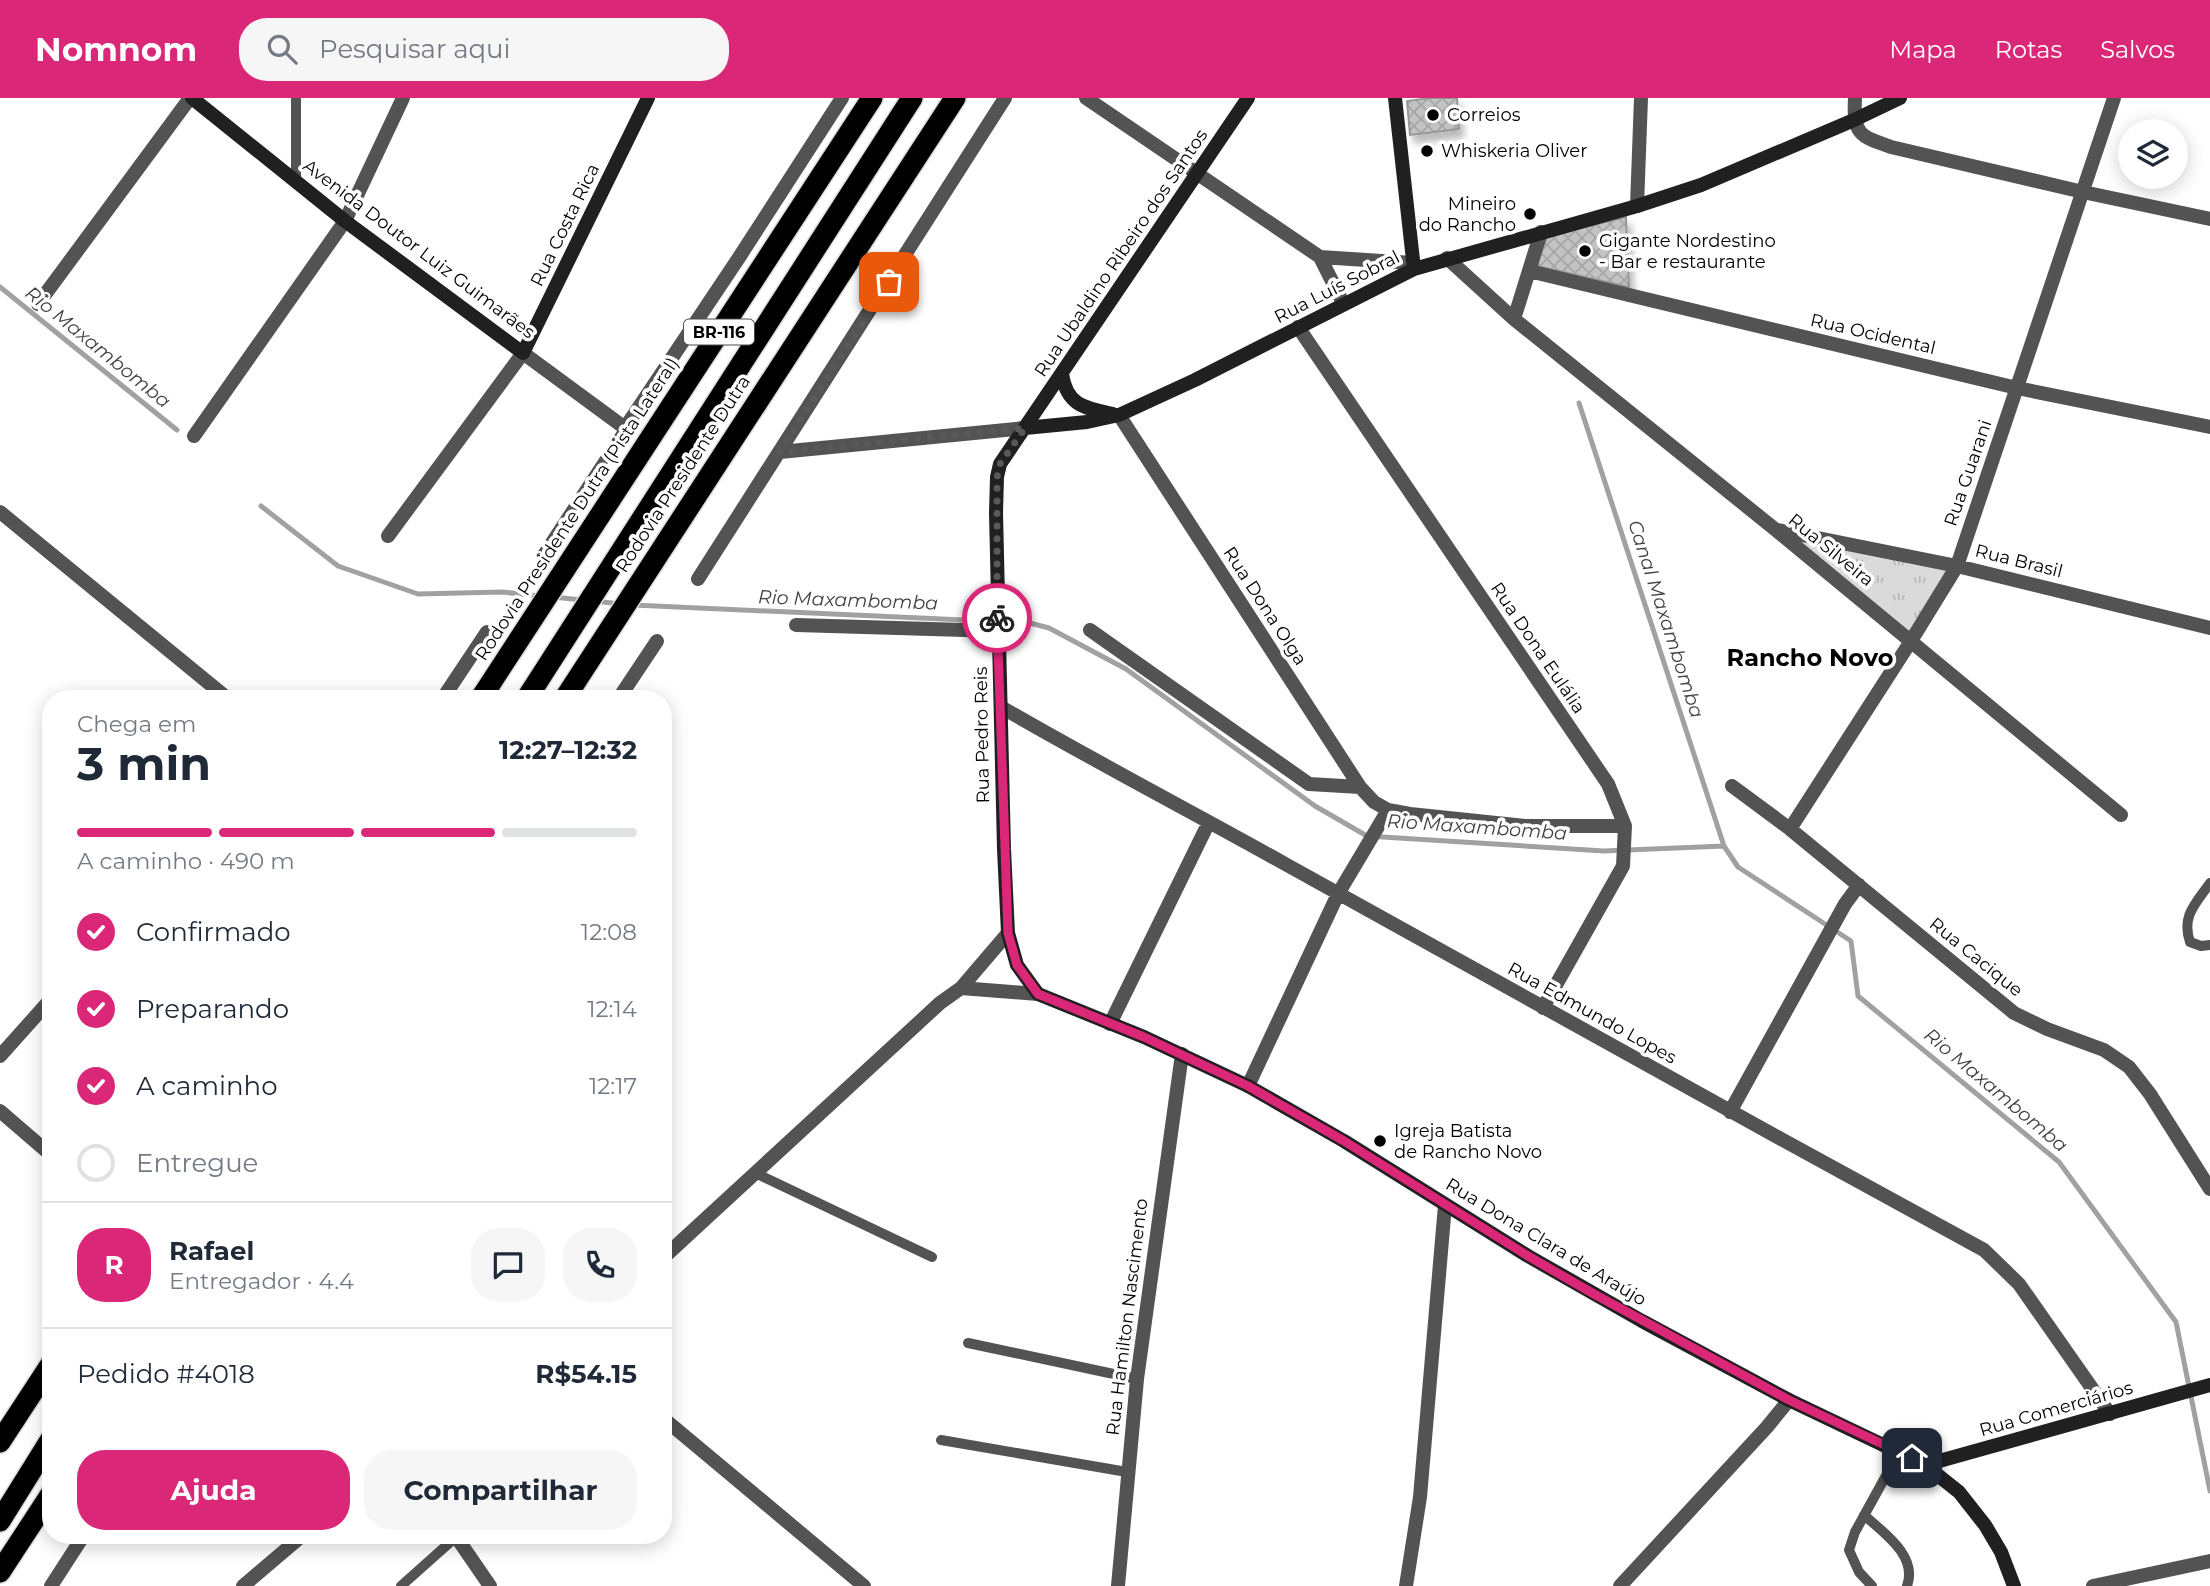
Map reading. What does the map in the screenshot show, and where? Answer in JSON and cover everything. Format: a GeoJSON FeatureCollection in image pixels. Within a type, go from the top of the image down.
{"type":"FeatureCollection","features":[{"type":"Feature","properties":{"kind":"highway","name":"Rodovia Presidente Dutra (Pista Lateral)"},"geometry":{"type":"LineString","coordinates":[[486,690],[872,98]]}},
{"type":"Feature","properties":{"kind":"highway","name":"Rodovia Presidente Dutra"},"geometry":{"type":"LineString","coordinates":[[532,690],[912,98]]}},
{"type":"Feature","properties":{"kind":"highway","name":"Rodovia Presidente Dutra"},"geometry":{"type":"LineString","coordinates":[[570,690],[955,98]]}},
{"type":"Feature","properties":{"kind":"highway"},"geometry":{"type":"LineString","coordinates":[[0,1442],[42,1378]]}},
{"type":"Feature","properties":{"kind":"highway"},"geometry":{"type":"LineString","coordinates":[[0,1521],[42,1453]]}},
{"type":"Feature","properties":{"kind":"highway"},"geometry":{"type":"LineString","coordinates":[[0,1572],[42,1508]]}},
{"type":"Feature","properties":{"kind":"main road","name":"Avenida Doutor Luiz Guimarães"},"geometry":{"type":"LineString","coordinates":[[191,98],[345,221],[523,354]]}},
{"type":"Feature","properties":{"kind":"main road","name":"Rua Costa Rica"},"geometry":{"type":"LineString","coordinates":[[523,354],[648,98]]}},
{"type":"Feature","properties":{"kind":"main road","name":"Rua Ubaldino Ribeiro dos Santos"},"geometry":{"type":"LineString","coordinates":[[1025,428],[1248,98]]}},
{"type":"Feature","properties":{"kind":"main road"},"geometry":{"type":"LineString","coordinates":[[1395,98],[1413,266]]}},
{"type":"Feature","properties":{"kind":"main road","name":"Rua Luís Sobral"},"geometry":{"type":"LineString","coordinates":[[1025,428],[1077,423],[1119,415],[1195,380],[1413,266],[1637,206],[1701,185],[1900,98]]}},
{"type":"Feature","properties":{"kind":"main road"},"geometry":{"type":"LineString","coordinates":[[1062,374],[1068,395],[1075,402],[1119,415]]}},
{"type":"Feature","properties":{"kind":"main road","name":"Rua Pedro Reis"},"geometry":{"type":"LineString","coordinates":[[1008,933],[997,597],[997,477],[1000,464],[1025,428]]}},
{"type":"Feature","properties":{"kind":"main road"},"geometry":{"type":"LineString","coordinates":[[1008,933],[1017,965],[1038,994]]}},
{"type":"Feature","properties":{"kind":"main road","name":"Rua Dona Clara de Araújo"},"geometry":{"type":"LineString","coordinates":[[1038,994],[1182,1054],[1248,1086],[1344,1141],[1444,1205],[1594,1294],[1789,1400],[1925,1465],[1959,1492],[1985,1525],[2001,1552],[2014,1586]]}},
{"type":"Feature","properties":{"kind":"main road","name":"Rua Comerciários"},"geometry":{"type":"LineString","coordinates":[[1925,1465],[2203,1387]]}},
{"type":"Feature","properties":{"kind":"street"},"geometry":{"type":"LineString","coordinates":[[38,304],[191,98]]}},
{"type":"Feature","properties":{"kind":"street"},"geometry":{"type":"LineString","coordinates":[[194,436],[345,221],[403,98]]}},
{"type":"Feature","properties":{"kind":"street"},"geometry":{"type":"LineString","coordinates":[[625,428],[842,98]]}},
{"type":"Feature","properties":{"kind":"street"},"geometry":{"type":"LineString","coordinates":[[698,579],[1006,98]]}},
{"type":"Feature","properties":{"kind":"street"},"geometry":{"type":"LineString","coordinates":[[1086,98],[1320,257],[1413,266]]}},
{"type":"Feature","properties":{"kind":"street"},"geometry":{"type":"LineString","coordinates":[[1637,206],[1641,98]]}},
{"type":"Feature","properties":{"kind":"street"},"geometry":{"type":"LineString","coordinates":[[1855,98],[1854,120],[1862,135],[1891,147],[2210,219]]}},
{"type":"Feature","properties":{"kind":"street","name":"Rua Guarani"},"geometry":{"type":"LineString","coordinates":[[1790,829],[1957,566],[2114,98]]}},
{"type":"Feature","properties":{"kind":"street"},"geometry":{"type":"LineString","coordinates":[[1514,319],[1541,232]]}},
{"type":"Feature","properties":{"kind":"street"},"geometry":{"type":"LineString","coordinates":[[1320,257],[1343,303]]}},
{"type":"Feature","properties":{"kind":"street","name":"Rua Silveira"},"geometry":{"type":"LineString","coordinates":[[1447,258],[1514,319],[1776,530],[2121,815]]}},
{"type":"Feature","properties":{"kind":"street","name":"Rua Ocidental"},"geometry":{"type":"LineString","coordinates":[[1529,271],[2017,388],[2210,426]]}},
{"type":"Feature","properties":{"kind":"street","name":"Rua Dona Eulália"},"geometry":{"type":"LineString","coordinates":[[1298,327],[1608,784],[1625,830],[1623,866],[1543,1008]]}},
{"type":"Feature","properties":{"kind":"street","name":"Avenida Doutor Luiz Guimarães"},"geometry":{"type":"LineString","coordinates":[[523,354],[625,428]]}},
{"type":"Feature","properties":{"kind":"street","name":"Rua Costa Rica"},"geometry":{"type":"LineString","coordinates":[[388,536],[523,354]]}},
{"type":"Feature","properties":{"kind":"street","name":"Rua Dona Olga"},"geometry":{"type":"LineString","coordinates":[[1119,415],[1360,787],[1374,802],[1388,810]]}},
{"type":"Feature","properties":{"kind":"street","name":"Rua Luís Sobral"},"geometry":{"type":"LineString","coordinates":[[780,452],[1025,428]]}},
{"type":"Feature","properties":{"kind":"street"},"geometry":{"type":"LineString","coordinates":[[0,512],[217,690]]}},
{"type":"Feature","properties":{"kind":"street","name":"Rua Brasil"},"geometry":{"type":"LineString","coordinates":[[1776,530],[1957,566],[2210,628]]}},
{"type":"Feature","properties":{"kind":"street"},"geometry":{"type":"LineString","coordinates":[[796,625],[998,629]]}},
{"type":"Feature","properties":{"kind":"street"},"geometry":{"type":"LineString","coordinates":[[1090,629],[1309,784],[1360,787]]}},
{"type":"Feature","properties":{"kind":"street"},"geometry":{"type":"LineString","coordinates":[[448,690],[487,632]]}},
{"type":"Feature","properties":{"kind":"street"},"geometry":{"type":"LineString","coordinates":[[625,690],[657,641]]}},
{"type":"Feature","properties":{"kind":"street","name":"Rua Edmundo Lopes"},"geometry":{"type":"LineString","coordinates":[[1001,707],[1107,768],[1984,1250],[2019,1284],[2110,1414]]}},
{"type":"Feature","properties":{"kind":"street","name":"Rua Cacique"},"geometry":{"type":"LineString","coordinates":[[1732,786],[1790,829],[2014,1013],[2047,1029],[2104,1050],[2129,1067],[2150,1094],[2210,1189]]}},
{"type":"Feature","properties":{"kind":"street"},"geometry":{"type":"LineString","coordinates":[[1248,1086],[1338,894],[1388,810],[1525,826],[1625,830]]}},
{"type":"Feature","properties":{"kind":"street"},"geometry":{"type":"LineString","coordinates":[[1110,1024],[1209,822]]}},
{"type":"Feature","properties":{"kind":"street"},"geometry":{"type":"LineString","coordinates":[[1731,1112],[1845,904],[1859,885]]}},
{"type":"Feature","properties":{"kind":"street"},"geometry":{"type":"LineString","coordinates":[[672,1250],[940,1003],[961,988],[1008,933]]}},
{"type":"Feature","properties":{"kind":"street"},"geometry":{"type":"LineString","coordinates":[[961,988],[1038,994]]}},
{"type":"Feature","properties":{"kind":"street"},"geometry":{"type":"LineString","coordinates":[[0,1056],[42,1009]]}},
{"type":"Feature","properties":{"kind":"street","name":"Rua Hamilton Nascimento"},"geometry":{"type":"LineString","coordinates":[[1118,1586],[1137,1379],[1182,1054]]}},
{"type":"Feature","properties":{"kind":"street"},"geometry":{"type":"LineString","coordinates":[[0,1111],[42,1147]]}},
{"type":"Feature","properties":{"kind":"street"},"geometry":{"type":"LineString","coordinates":[[1406,1586],[1420,1497],[1444,1205]]}},
{"type":"Feature","properties":{"kind":"street"},"geometry":{"type":"LineString","coordinates":[[1620,1586],[1789,1400]]}},
{"type":"Feature","properties":{"kind":"street"},"geometry":{"type":"LineString","coordinates":[[672,1426],[864,1586]]}},
{"type":"Feature","properties":{"kind":"street"},"geometry":{"type":"LineString","coordinates":[[51,1586],[77,1544]]}},
{"type":"Feature","properties":{"kind":"street"},"geometry":{"type":"LineString","coordinates":[[243,1586],[292,1544]]}},
{"type":"Feature","properties":{"kind":"street"},"geometry":{"type":"LineString","coordinates":[[461,1544],[491,1586]]}},
{"type":"Feature","properties":{"kind":"street"},"geometry":{"type":"LineString","coordinates":[[2093,1586],[2210,1561]]}},
{"type":"Feature","properties":{"kind":"street"},"geometry":{"type":"LineString","coordinates":[[60,1571],[69,1586]]}},
{"type":"Feature","properties":{"kind":"lane"},"geometry":{"type":"LineString","coordinates":[[296,98],[296,180]]}},
{"type":"Feature","properties":{"kind":"lane"},"geometry":{"type":"LineString","coordinates":[[541,556],[625,428]]}},
{"type":"Feature","properties":{"kind":"lane"},"geometry":{"type":"LineString","coordinates":[[2210,886],[2188,914],[2186,930],[2190,942],[2201,946],[2210,945]]}},
{"type":"Feature","properties":{"kind":"lane"},"geometry":{"type":"LineString","coordinates":[[755,1174],[932,1257]]}},
{"type":"Feature","properties":{"kind":"lane"},"geometry":{"type":"LineString","coordinates":[[968,1343],[1137,1379]]}},
{"type":"Feature","properties":{"kind":"lane"},"geometry":{"type":"LineString","coordinates":[[942,1440],[1128,1472]]}},
{"type":"Feature","properties":{"kind":"lane"},"geometry":{"type":"LineString","coordinates":[[1872,1586],[1859,1572],[1849,1550],[1864,1515],[1899,1452]]}},
{"type":"Feature","properties":{"kind":"lane"},"geometry":{"type":"LineString","coordinates":[[1864,1515],[1905,1555],[1910,1573],[1907,1586]]}},
{"type":"Feature","properties":{"kind":"lane"},"geometry":{"type":"LineString","coordinates":[[401,1586],[446,1544]]}},
{"type":"Feature","properties":{"kind":"green space"},"geometry":{"type":"Polygon","coordinates":[[[1783,533],[1954,568],[1913,637],[1783,533]]]}},
{"type":"Feature","properties":{"kind":"building","name":"Correios"},"geometry":{"type":"Polygon","coordinates":[[[1457,98],[1459,129],[1410,135],[1407,101],[1457,98]]]}},
{"type":"Feature","properties":{"kind":"building","name":"Gigante Nordestino - Bar e restaurante"},"geometry":{"type":"Polygon","coordinates":[[[1626,217],[1629,287],[1537,266],[1547,236],[1626,217]]]}},
{"type":"Feature","properties":{"kind":"waterway","name":"Rio Maxambomba"},"geometry":{"type":"LineString","coordinates":[[0,287],[177,430]]}},
{"type":"Feature","properties":{"kind":"waterway","name":"Rio Maxambomba"},"geometry":{"type":"LineString","coordinates":[[1579,403],[1724,846],[1738,867],[1851,941],[1858,996],[2059,1162],[2176,1322],[2210,1491]]}},
{"type":"Feature","properties":{"kind":"waterway","name":"Rio Maxambomba"},"geometry":{"type":"LineString","coordinates":[[261,506],[338,566],[418,594],[502,592],[540,596]]}},
{"type":"Feature","properties":{"kind":"waterway","name":"Rio Maxambomba"},"geometry":{"type":"LineString","coordinates":[[553,597],[582,600]]}},
{"type":"Feature","properties":{"kind":"waterway","name":"Rio Maxambomba"},"geometry":{"type":"LineString","coordinates":[[595,601],[620,604]]}},
{"type":"Feature","properties":{"kind":"waterway","name":"Rio Maxambomba"},"geometry":{"type":"LineString","coordinates":[[633,605],[1030,623],[1049,628],[1126,669],[1315,806],[1367,836],[1604,851],[1724,846]]}},
{"type":"Feature","properties":{"kind":"way so far"},"geometry":{"type":"LineString","coordinates":[[889,282],[780,452],[1025,428],[1000,464],[997,477],[997,618]]}},
{"type":"Feature","properties":{"kind":"place","name":"Correios"},"geometry":{"type":"Point","coordinates":[1433,115]}},
{"type":"Feature","properties":{"kind":"place","name":"Whiskeria Oliver"},"geometry":{"type":"Point","coordinates":[1427,151]}},
{"type":"Feature","properties":{"kind":"place","name":"Mineiro do Rancho"},"geometry":{"type":"Point","coordinates":[1530,214]}},
{"type":"Feature","properties":{"kind":"place","name":"Gigante Nordestino - Bar e restaurante"},"geometry":{"type":"Point","coordinates":[1585,251]}},
{"type":"Feature","properties":{"kind":"place","name":"Igreja Batista de Rancho Novo"},"geometry":{"type":"Point","coordinates":[1380,1141]}},
{"type":"Feature","properties":{"kind":"district","name":"Rancho Novo"},"geometry":{"type":"Point","coordinates":[1810,657]}},
{"type":"Feature","properties":{"kind":"route"},"geometry":{"type":"LineString","coordinates":[[997,618],[1008,933],[1017,965],[1038,994],[1059,1005],[1144,1037],[1248,1086],[1344,1141],[1528,1256],[1642,1321],[1789,1400],[1912,1458]]}},
{"type":"Feature","properties":{"kind":"water label","name":"Canal Maxambomba"},"geometry":{"type":"Point","coordinates":[1666,619]}}]}
